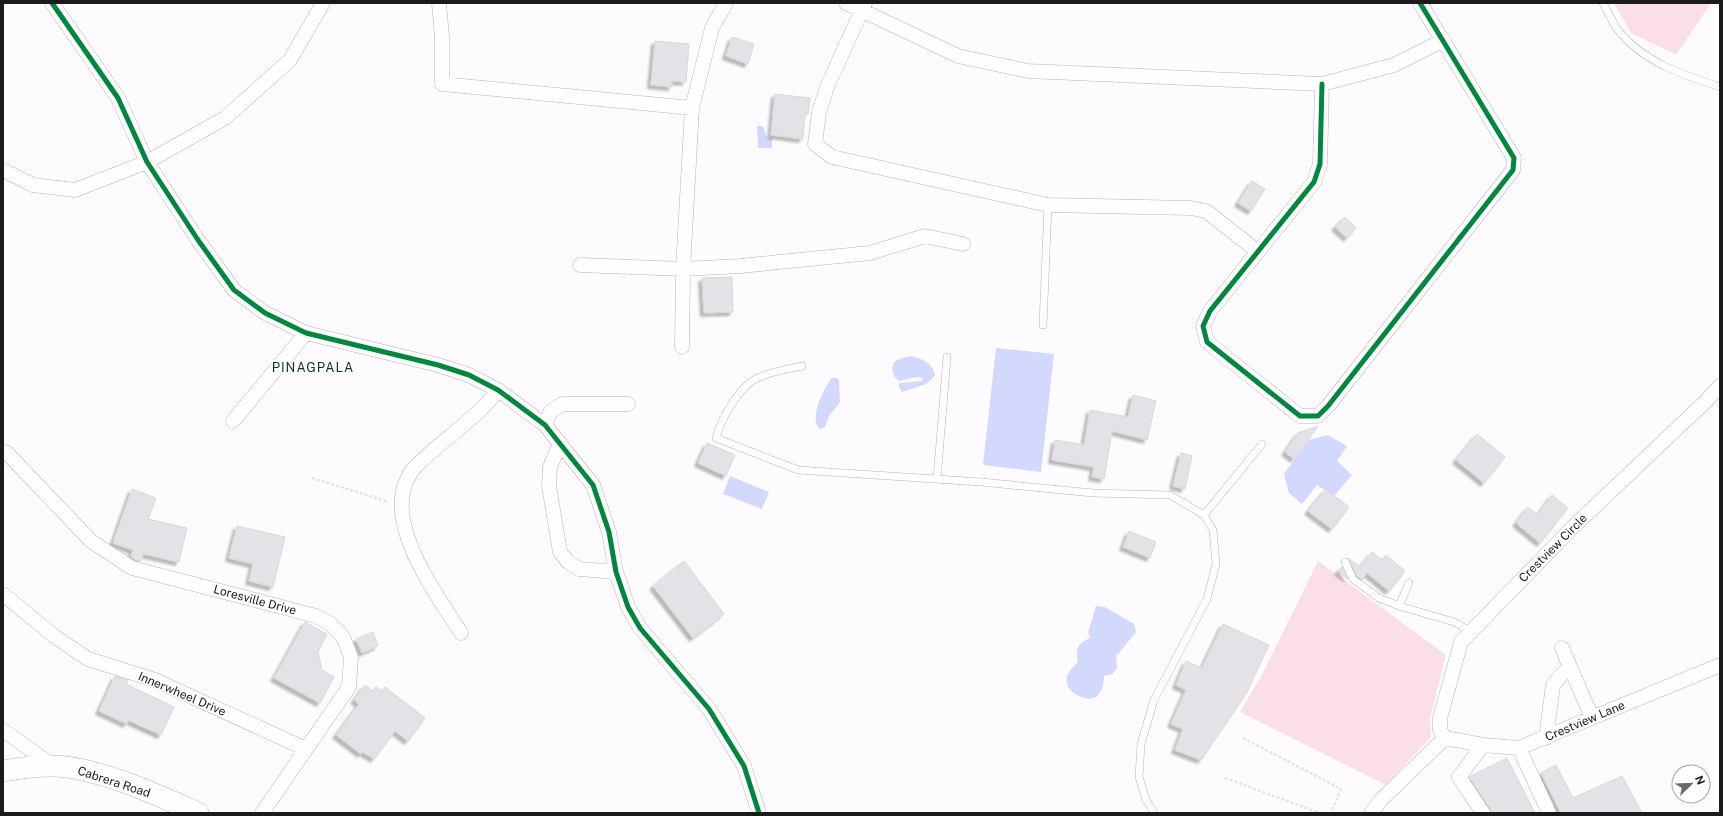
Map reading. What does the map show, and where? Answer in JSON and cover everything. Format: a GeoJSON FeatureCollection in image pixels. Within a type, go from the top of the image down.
{"type":"FeatureCollection","features":[{"type":"Feature","properties":{"kind":"main road","name":"Cabrera Road"},"geometry":{"type":"LineString","coordinates":[[3,771],[53,766],[87,771],[128,784],[198,813]]}},
{"type":"Feature","properties":{"kind":"street"},"geometry":{"type":"LineString","coordinates":[[52,3],[118,98],[147,162],[234,290],[265,313],[306,333],[469,374],[498,390],[545,425],[593,485],[609,532],[616,572],[628,607],[640,628],[709,709],[744,766],[759,813]]}},
{"type":"Feature","properties":{"kind":"street"},"geometry":{"type":"LineString","coordinates":[[3,170],[33,185],[75,190],[147,162],[225,118],[290,60],[323,3]]}},
{"type":"Feature","properties":{"kind":"street"},"geometry":{"type":"LineString","coordinates":[[439,3],[442,37],[442,84],[692,108]]}},
{"type":"Feature","properties":{"kind":"street"},"geometry":{"type":"LineString","coordinates":[[682,347],[683,269],[692,108],[712,28],[726,3]]}},
{"type":"Feature","properties":{"kind":"street"},"geometry":{"type":"LineString","coordinates":[[846,3],[863,7],[958,56],[1028,71],[1322,84],[1394,65],[1444,40]]}},
{"type":"Feature","properties":{"kind":"street"},"geometry":{"type":"LineString","coordinates":[[1322,84],[1320,164],[1314,182],[1210,311],[1203,326],[1206,342],[1300,416],[1318,416],[1328,406],[1513,170],[1514,158],[1444,40],[1420,3]]}},
{"type":"Feature","properties":{"kind":"street"},"geometry":{"type":"LineString","coordinates":[[863,7],[827,87],[820,112],[814,144],[832,157],[1048,205],[1191,208],[1206,212],[1258,251]]}},
{"type":"Feature","properties":{"kind":"street"},"geometry":{"type":"LineString","coordinates":[[580,265],[683,269],[740,266],[870,253],[925,236],[963,244]]}},
{"type":"Feature","properties":{"kind":"street"},"geometry":{"type":"LineString","coordinates":[[233,421],[306,333]]}},
{"type":"Feature","properties":{"kind":"street","name":"Crestview Circle"},"geometry":{"type":"LineString","coordinates":[[1445,738],[1440,730],[1440,718],[1461,642],[1470,630],[1572,528],[1720,386]]}},
{"type":"Feature","properties":{"kind":"street"},"geometry":{"type":"LineString","coordinates":[[461,633],[414,555],[406,531],[401,506],[407,481],[418,464],[477,415],[498,390]]}},
{"type":"Feature","properties":{"kind":"street"},"geometry":{"type":"LineString","coordinates":[[545,425],[551,411],[562,404],[628,404]]}},
{"type":"Feature","properties":{"kind":"street"},"geometry":{"type":"LineString","coordinates":[[560,443],[550,467],[548,486],[560,552],[568,562],[579,569],[616,572]]}},
{"type":"Feature","properties":{"kind":"street","name":"Loresville Drive"},"geometry":{"type":"LineString","coordinates":[[3,451],[32,476],[91,541],[132,568],[316,616],[331,624],[343,637],[351,658],[349,687],[262,813]]}},
{"type":"Feature","properties":{"kind":"street","name":"Innerwheel Drive"},"geometry":{"type":"LineString","coordinates":[[3,594],[54,636],[88,659],[155,680],[306,749]]}},
{"type":"Feature","properties":{"kind":"street"},"geometry":{"type":"LineString","coordinates":[[1562,648],[1592,718]]}},
{"type":"Feature","properties":{"kind":"street","name":"Crestview Lane"},"geometry":{"type":"LineString","coordinates":[[1445,738],[1483,745],[1519,748],[1720,665]]}},
{"type":"Feature","properties":{"kind":"street"},"geometry":{"type":"LineString","coordinates":[[1546,738],[1553,685],[1563,673],[1571,668]]}},
{"type":"Feature","properties":{"kind":"street"},"geometry":{"type":"LineString","coordinates":[[3,730],[53,766]]}},
{"type":"Feature","properties":{"kind":"street"},"geometry":{"type":"LineString","coordinates":[[1371,813],[1381,800],[1445,738]]}},
{"type":"Feature","properties":{"kind":"street"},"geometry":{"type":"LineString","coordinates":[[1483,745],[1459,777],[1483,813]]}},
{"type":"Feature","properties":{"kind":"street"},"geometry":{"type":"LineString","coordinates":[[1519,748],[1549,813]]}},
{"type":"Feature","properties":{"kind":"lane"},"geometry":{"type":"LineString","coordinates":[[1603,3],[1618,30],[1646,56],[1683,75],[1720,87]]}},
{"type":"Feature","properties":{"kind":"lane"},"geometry":{"type":"LineString","coordinates":[[1042,326],[1048,205]]}},
{"type":"Feature","properties":{"kind":"lane"},"geometry":{"type":"LineString","coordinates":[[937,479],[947,357]]}},
{"type":"Feature","properties":{"kind":"lane"},"geometry":{"type":"LineString","coordinates":[[802,366],[758,377],[737,396],[719,426],[716,438],[798,470],[937,479],[1093,493],[1170,495],[1204,515],[1213,530],[1216,564],[1207,599],[1154,700],[1142,744],[1139,777],[1146,800],[1154,813]]}},
{"type":"Feature","properties":{"kind":"lane"},"geometry":{"type":"LineString","coordinates":[[1204,515],[1262,444]]}},
{"type":"Feature","properties":{"kind":"lane"},"geometry":{"type":"LineString","coordinates":[[1345,562],[1353,579],[1379,598],[1399,606],[1454,622],[1470,630]]}},
{"type":"Feature","properties":{"kind":"lane"},"geometry":{"type":"LineString","coordinates":[[1399,606],[1409,583]]}},
{"type":"Feature","properties":{"kind":"path"},"geometry":{"type":"LineString","coordinates":[[312,478],[401,506]]}},
{"type":"Feature","properties":{"kind":"path"},"geometry":{"type":"LineString","coordinates":[[1243,738],[1341,789],[1331,813]]}},
{"type":"Feature","properties":{"kind":"path"},"geometry":{"type":"LineString","coordinates":[[1225,778],[1320,813]]}},
{"type":"Feature","properties":{"kind":"shaded area"},"geometry":{"type":"Polygon","coordinates":[[[1614,3],[1711,3],[1676,55],[1631,33],[1614,3]]]}},
{"type":"Feature","properties":{"kind":"shaded area"},"geometry":{"type":"Polygon","coordinates":[[[1318,561],[1446,655],[1430,718],[1431,737],[1386,785],[1240,712],[1263,673],[1318,561]]]}},
{"type":"Feature","properties":{"kind":"water"},"geometry":{"type":"Polygon","coordinates":[[[757,126],[763,126],[767,138],[772,138],[772,148],[758,148],[757,126]]]}},
{"type":"Feature","properties":{"kind":"water"},"geometry":{"type":"Polygon","coordinates":[[[996,348],[1054,354],[1041,472],[983,465],[996,348]]]}},
{"type":"Feature","properties":{"kind":"water"},"geometry":{"type":"Polygon","coordinates":[[[911,356],[930,365],[933,368],[935,376],[926,384],[902,392],[899,387],[899,383],[922,381],[923,378],[917,377],[899,381],[894,376],[892,369],[894,362],[911,356]]]}},
{"type":"Feature","properties":{"kind":"water"},"geometry":{"type":"Polygon","coordinates":[[[832,378],[837,378],[839,380],[840,402],[829,416],[825,427],[820,429],[817,425],[816,411],[825,388],[832,378]]]}},
{"type":"Feature","properties":{"kind":"water"},"geometry":{"type":"Polygon","coordinates":[[[1328,435],[1347,446],[1337,461],[1352,475],[1334,496],[1317,485],[1302,504],[1289,493],[1284,474],[1309,440],[1328,435]]]}},
{"type":"Feature","properties":{"kind":"water"},"geometry":{"type":"Polygon","coordinates":[[[730,476],[769,492],[762,509],[723,494],[730,476]]]}},
{"type":"Feature","properties":{"kind":"water"},"geometry":{"type":"Polygon","coordinates":[[[1096,606],[1105,607],[1134,624],[1136,632],[1119,653],[1116,654],[1117,668],[1112,674],[1104,676],[1100,692],[1095,698],[1090,699],[1079,696],[1069,689],[1066,680],[1070,671],[1078,662],[1078,647],[1090,638],[1088,633],[1096,606]]]}},
{"type":"Feature","properties":{"kind":"building"},"geometry":{"type":"Polygon","coordinates":[[[732,37],[754,44],[748,64],[726,56],[732,37]]]}},
{"type":"Feature","properties":{"kind":"building"},"geometry":{"type":"Polygon","coordinates":[[[655,41],[689,44],[686,82],[672,81],[672,87],[651,85],[655,41]]]}},
{"type":"Feature","properties":{"kind":"building"},"geometry":{"type":"Polygon","coordinates":[[[775,94],[810,98],[808,114],[805,114],[803,139],[771,135],[775,94]]]}},
{"type":"Feature","properties":{"kind":"building"},"geometry":{"type":"Polygon","coordinates":[[[1252,181],[1265,189],[1251,211],[1238,203],[1252,181]]]}},
{"type":"Feature","properties":{"kind":"building"},"geometry":{"type":"Polygon","coordinates":[[[1345,217],[1356,228],[1347,238],[1335,227],[1345,217]]]}},
{"type":"Feature","properties":{"kind":"building"},"geometry":{"type":"Polygon","coordinates":[[[732,277],[733,312],[704,313],[702,278],[732,277]]]}},
{"type":"Feature","properties":{"kind":"building"},"geometry":{"type":"Polygon","coordinates":[[[1133,395],[1156,401],[1147,440],[1112,431],[1104,479],[1092,477],[1094,467],[1052,460],[1055,440],[1084,445],[1090,410],[1128,417],[1133,395]]]}},
{"type":"Feature","properties":{"kind":"building"},"geometry":{"type":"Polygon","coordinates":[[[1318,426],[1294,459],[1285,452],[1298,433],[1318,426]]]}},
{"type":"Feature","properties":{"kind":"building"},"geometry":{"type":"Polygon","coordinates":[[[1477,434],[1505,457],[1484,483],[1456,460],[1477,434]]]}},
{"type":"Feature","properties":{"kind":"building"},"geometry":{"type":"Polygon","coordinates":[[[707,443],[735,455],[726,476],[698,463],[707,443]]]}},
{"type":"Feature","properties":{"kind":"building"},"geometry":{"type":"Polygon","coordinates":[[[1181,453],[1192,456],[1185,489],[1173,486],[1181,453]]]}},
{"type":"Feature","properties":{"kind":"building"},"geometry":{"type":"Polygon","coordinates":[[[132,489],[156,498],[148,519],[187,528],[179,562],[143,554],[141,561],[136,560],[131,557],[133,550],[113,543],[132,489]]]}},
{"type":"Feature","properties":{"kind":"building"},"geometry":{"type":"Polygon","coordinates":[[[1326,489],[1349,507],[1332,529],[1308,511],[1326,489]]]}},
{"type":"Feature","properties":{"kind":"building"},"geometry":{"type":"Polygon","coordinates":[[[1552,495],[1568,508],[1540,543],[1516,523],[1528,507],[1537,515],[1552,495]]]}},
{"type":"Feature","properties":{"kind":"building"},"geometry":{"type":"Polygon","coordinates":[[[237,526],[285,537],[273,587],[249,581],[253,564],[229,558],[237,526]]]}},
{"type":"Feature","properties":{"kind":"building"},"geometry":{"type":"Polygon","coordinates":[[[1129,531],[1156,542],[1150,558],[1123,547],[1129,531]]]}},
{"type":"Feature","properties":{"kind":"building"},"geometry":{"type":"Polygon","coordinates":[[[1372,552],[1382,560],[1386,555],[1405,571],[1389,591],[1367,573],[1362,579],[1357,576],[1348,558],[1360,567],[1372,552]]]}},
{"type":"Feature","properties":{"kind":"building"},"geometry":{"type":"Polygon","coordinates":[[[684,561],[724,614],[693,638],[653,586],[684,561]]]}},
{"type":"Feature","properties":{"kind":"building"},"geometry":{"type":"Polygon","coordinates":[[[1342,567],[1348,579],[1338,571],[1342,567]]]}},
{"type":"Feature","properties":{"kind":"building"},"geometry":{"type":"Polygon","coordinates":[[[305,622],[327,634],[318,652],[322,670],[334,677],[320,703],[274,678],[305,622]]]}},
{"type":"Feature","properties":{"kind":"building"},"geometry":{"type":"Polygon","coordinates":[[[1223,624],[1269,645],[1247,692],[1201,760],[1175,750],[1183,729],[1171,724],[1186,690],[1176,685],[1186,661],[1202,668],[1223,624]]]}},
{"type":"Feature","properties":{"kind":"building"},"geometry":{"type":"Polygon","coordinates":[[[373,632],[378,646],[362,653],[356,639],[373,632]]]}},
{"type":"Feature","properties":{"kind":"building"},"geometry":{"type":"Polygon","coordinates":[[[115,676],[128,680],[126,684],[174,707],[161,735],[128,720],[127,724],[99,711],[115,676]]]}},
{"type":"Feature","properties":{"kind":"building"},"geometry":{"type":"Polygon","coordinates":[[[365,685],[373,691],[376,687],[382,691],[385,687],[425,718],[408,741],[395,731],[374,759],[363,752],[361,754],[336,735],[359,704],[354,700],[365,685]]]}},
{"type":"Feature","properties":{"kind":"building"},"geometry":{"type":"Polygon","coordinates":[[[1507,758],[1535,813],[1491,813],[1490,808],[1469,777],[1507,758]]]}},
{"type":"Feature","properties":{"kind":"building"},"geometry":{"type":"Polygon","coordinates":[[[1556,765],[1573,798],[1622,776],[1642,813],[1561,813],[1541,773],[1556,765]]]}},
{"type":"Feature","properties":{"kind":"cycle path"},"geometry":{"type":"LineString","coordinates":[[52,3],[118,98],[147,162],[198,240],[234,290],[265,313],[306,333],[438,365],[469,375],[498,390],[545,425],[593,485],[609,532],[616,572],[628,607],[640,628],[709,709],[744,766],[759,813]]}},
{"type":"Feature","properties":{"kind":"cycle path"},"geometry":{"type":"LineString","coordinates":[[1322,84],[1320,164],[1314,182],[1210,311],[1203,326],[1207,342],[1300,416],[1318,416],[1328,406],[1513,170],[1514,158],[1420,3]]}},
{"type":"Feature","properties":{"kind":"district","name":"PINAGPALA"},"geometry":{"type":"Point","coordinates":[313,367]}}]}
